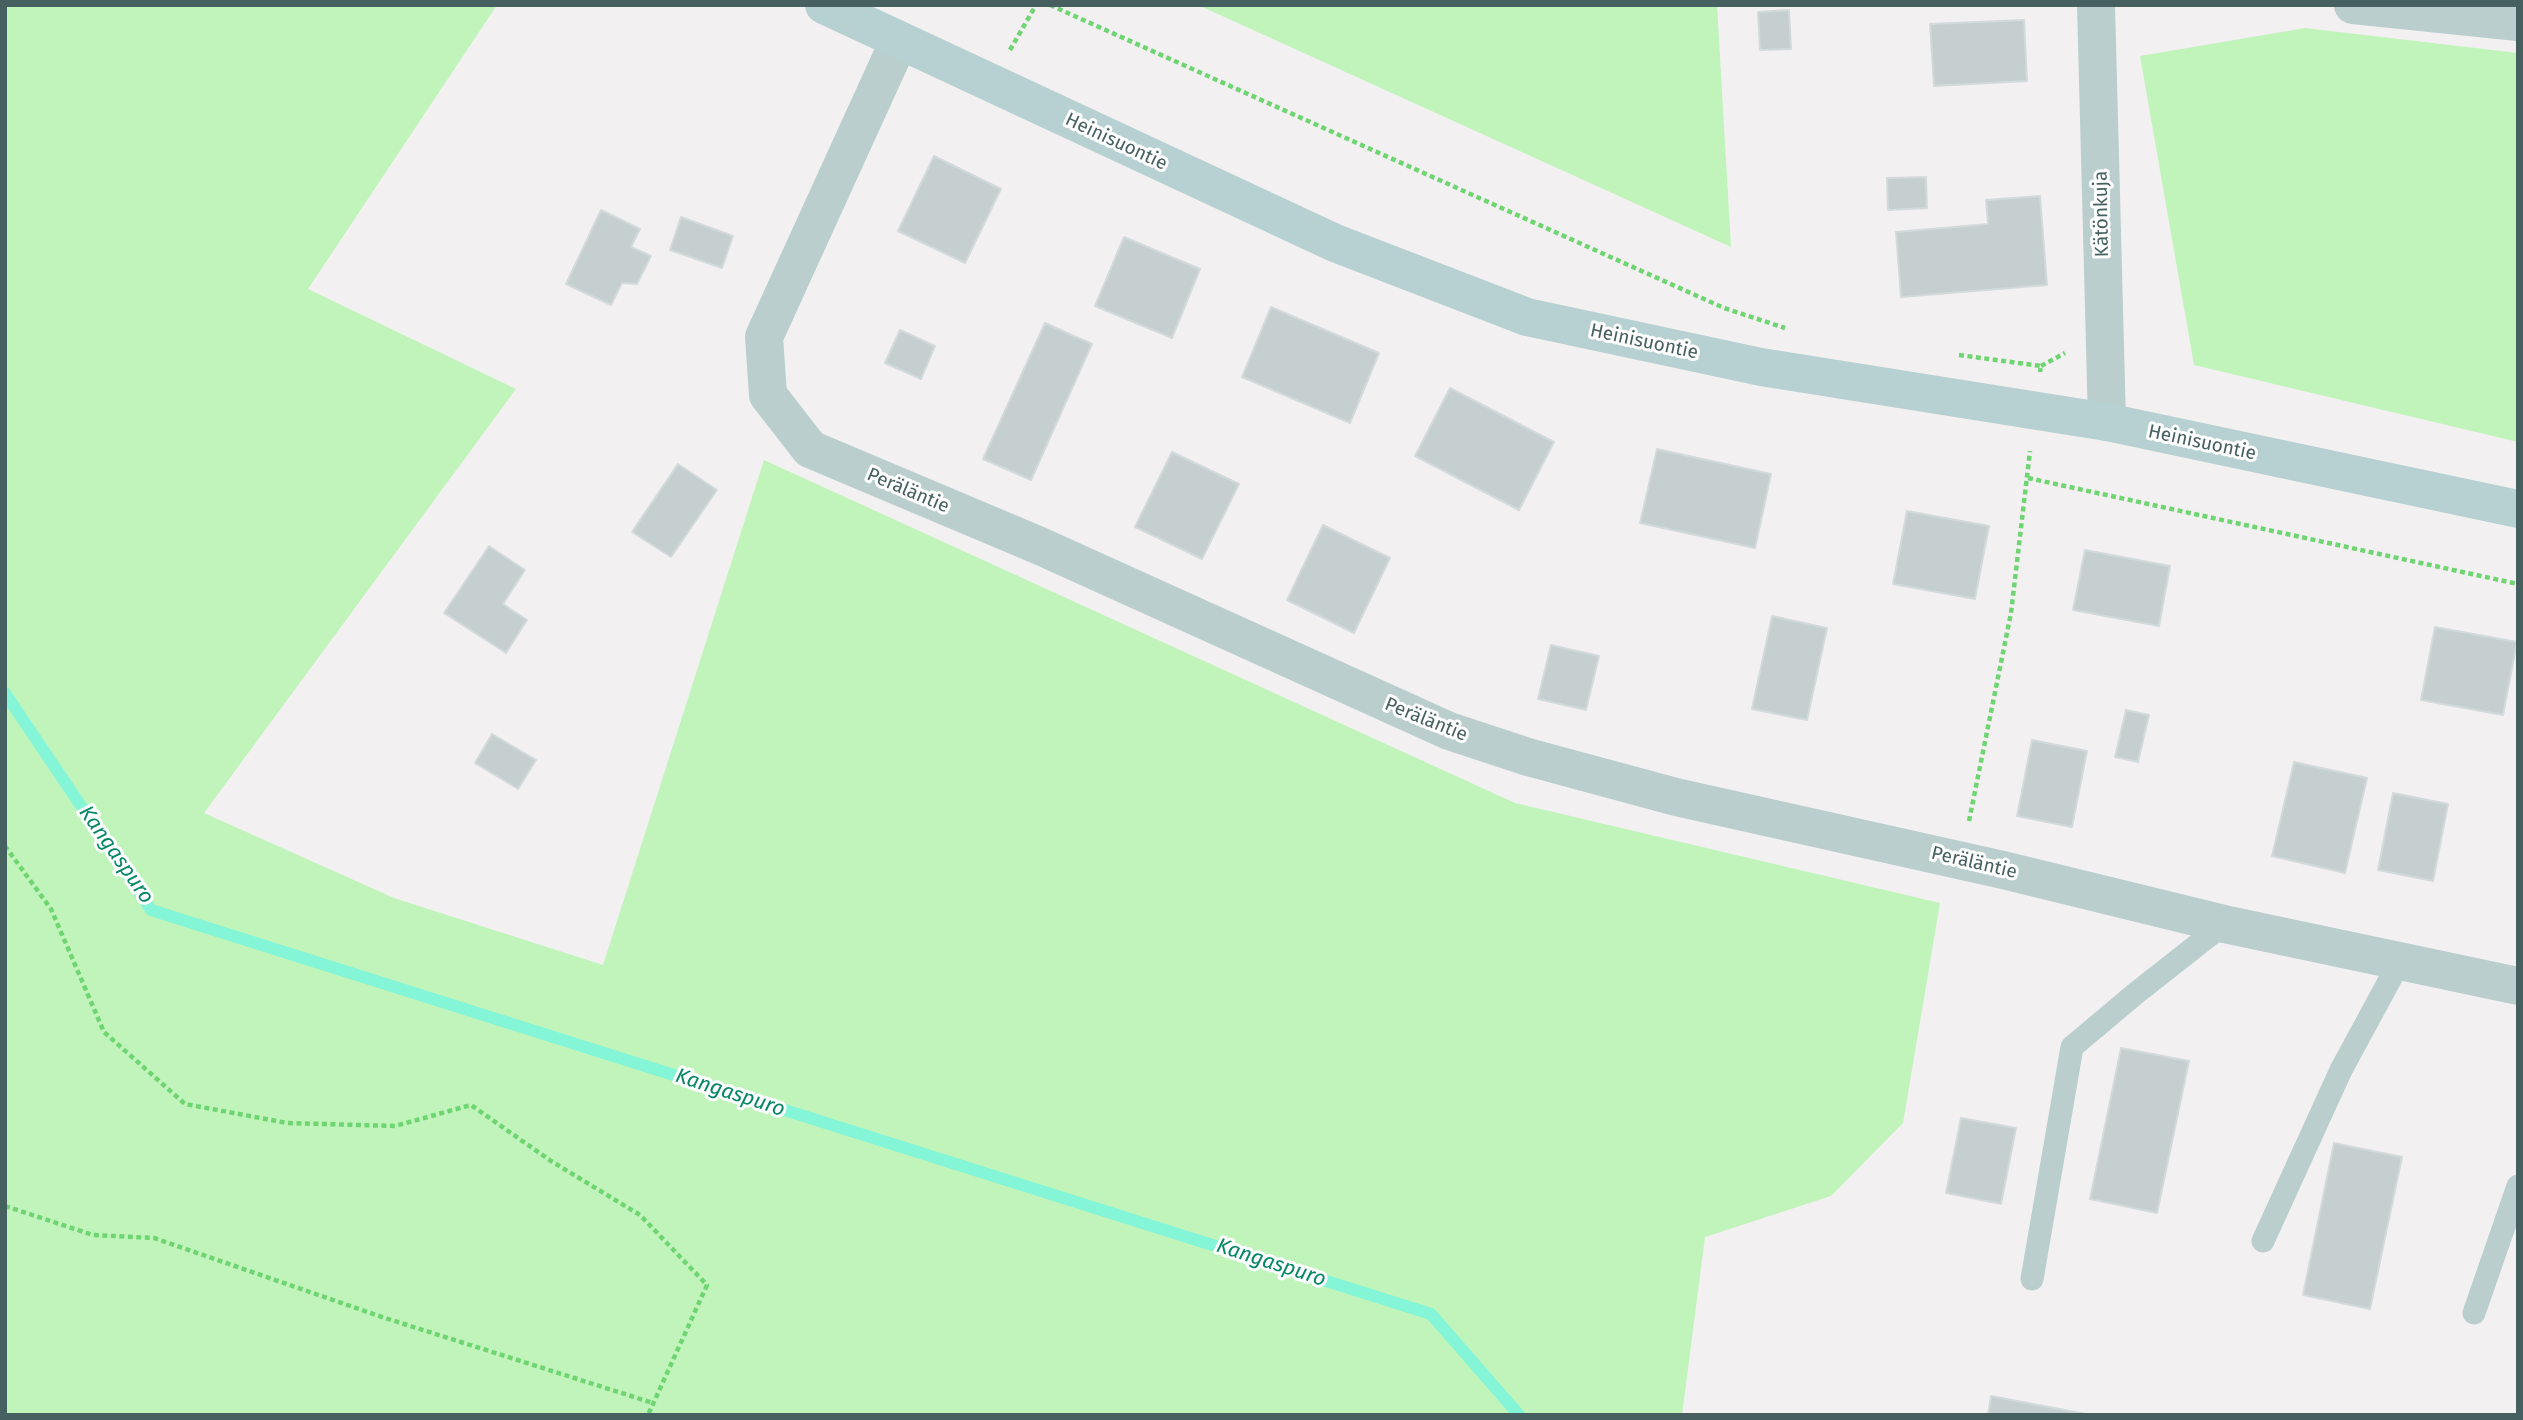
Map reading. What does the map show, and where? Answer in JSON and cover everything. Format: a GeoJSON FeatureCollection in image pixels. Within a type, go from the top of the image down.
{"type":"FeatureCollection","features":[{"type":"Feature","properties":{"kind":"street","name":"Heinisuontie"},"geometry":{"type":"LineString","coordinates":[[824,5],[1335,243],[1527,317],[1761,367],[2107,422],[2518,509]]}},
{"type":"Feature","properties":{"kind":"street","name":"Kätönkuja"},"geometry":{"type":"LineString","coordinates":[[2096,5],[2107,422]]}},
{"type":"Feature","properties":{"kind":"street"},"geometry":{"type":"LineString","coordinates":[[2353,5],[2518,22]]}},
{"type":"Feature","properties":{"kind":"street","name":"Peräläntie"},"geometry":{"type":"LineString","coordinates":[[899,41],[764,337],[768,395],[810,449],[1040,546],[1448,731],[1528,757],[1676,797],[1961,860],[2224,924],[2518,986]]}},
{"type":"Feature","properties":{"kind":"lane"},"geometry":{"type":"LineString","coordinates":[[2032,1279],[2072,1047],[2224,924]]}},
{"type":"Feature","properties":{"kind":"lane"},"geometry":{"type":"LineString","coordinates":[[2263,1241],[2341,1070],[2400,961]]}},
{"type":"Feature","properties":{"kind":"lane"},"geometry":{"type":"LineString","coordinates":[[2474,1313],[2518,1186]]}},
{"type":"Feature","properties":{"kind":"path"},"geometry":{"type":"LineString","coordinates":[[990,83],[1036,5]]}},
{"type":"Feature","properties":{"kind":"path"},"geometry":{"type":"LineString","coordinates":[[1050,5],[1724,308],[1793,331]]}},
{"type":"Feature","properties":{"kind":"path"},"geometry":{"type":"LineString","coordinates":[[1949,354],[2041,366],[2011,613],[1961,860]]}},
{"type":"Feature","properties":{"kind":"path"},"geometry":{"type":"LineString","coordinates":[[2028,478],[2518,584]]}},
{"type":"Feature","properties":{"kind":"path"},"geometry":{"type":"LineString","coordinates":[[5,846],[51,909],[104,1032],[185,1104],[287,1123],[394,1126],[471,1105],[551,1161],[640,1215],[707,1285],[648,1415]]}},
{"type":"Feature","properties":{"kind":"path"},"geometry":{"type":"LineString","coordinates":[[5,1206],[93,1235],[154,1238],[382,1317],[653,1403]]}},
{"type":"Feature","properties":{"kind":"green space"},"geometry":{"type":"Polygon","coordinates":[[[5,5],[497,5],[308,289],[516,389],[204,813],[394,898],[603,965],[764,460],[1515,803],[1940,903],[1903,1123],[1831,1196],[1705,1237],[1682,1415],[5,1415],[5,5]]]}},
{"type":"Feature","properties":{"kind":"green space"},"geometry":{"type":"Polygon","coordinates":[[[1198,5],[1717,5],[1731,247],[1198,5]]]}},
{"type":"Feature","properties":{"kind":"green space"},"geometry":{"type":"Polygon","coordinates":[[[2305,28],[2518,53],[2518,442],[2194,365],[2140,56],[2305,28]]]}},
{"type":"Feature","properties":{"kind":"building"},"geometry":{"type":"Polygon","coordinates":[[[1789,10],[1791,49],[1760,50],[1758,12],[1789,10]]]}},
{"type":"Feature","properties":{"kind":"building"},"geometry":{"type":"Polygon","coordinates":[[[2024,20],[2027,81],[1934,86],[1930,24],[2024,20]]]}},
{"type":"Feature","properties":{"kind":"building"},"geometry":{"type":"Polygon","coordinates":[[[934,156],[1001,189],[965,263],[898,231],[934,156]]]}},
{"type":"Feature","properties":{"kind":"building"},"geometry":{"type":"Polygon","coordinates":[[[1926,177],[1927,208],[1888,210],[1887,178],[1926,177]]]}},
{"type":"Feature","properties":{"kind":"building"},"geometry":{"type":"Polygon","coordinates":[[[2040,196],[2047,285],[1901,297],[1896,232],[1988,224],[1986,200],[2040,196]]]}},
{"type":"Feature","properties":{"kind":"building"},"geometry":{"type":"Polygon","coordinates":[[[601,210],[640,229],[631,247],[651,256],[637,284],[622,283],[611,305],[566,284],[601,210]]]}},
{"type":"Feature","properties":{"kind":"building"},"geometry":{"type":"Polygon","coordinates":[[[681,217],[733,236],[722,268],[670,250],[681,217]]]}},
{"type":"Feature","properties":{"kind":"building"},"geometry":{"type":"Polygon","coordinates":[[[1124,237],[1200,269],[1172,338],[1095,306],[1124,237]]]}},
{"type":"Feature","properties":{"kind":"building"},"geometry":{"type":"Polygon","coordinates":[[[1271,307],[1379,353],[1350,423],[1242,377],[1271,307]]]}},
{"type":"Feature","properties":{"kind":"building"},"geometry":{"type":"Polygon","coordinates":[[[1045,323],[1092,344],[1031,480],[983,459],[1045,323]]]}},
{"type":"Feature","properties":{"kind":"building"},"geometry":{"type":"Polygon","coordinates":[[[900,330],[935,346],[921,379],[885,363],[900,330]]]}},
{"type":"Feature","properties":{"kind":"building"},"geometry":{"type":"Polygon","coordinates":[[[1450,388],[1554,442],[1519,510],[1415,456],[1450,388]]]}},
{"type":"Feature","properties":{"kind":"building"},"geometry":{"type":"Polygon","coordinates":[[[1657,449],[1771,474],[1755,548],[1640,523],[1657,449]]]}},
{"type":"Feature","properties":{"kind":"building"},"geometry":{"type":"Polygon","coordinates":[[[1172,452],[1239,484],[1202,559],[1135,527],[1172,452]]]}},
{"type":"Feature","properties":{"kind":"building"},"geometry":{"type":"Polygon","coordinates":[[[678,464],[717,490],[671,557],[632,532],[678,464]]]}},
{"type":"Feature","properties":{"kind":"building"},"geometry":{"type":"Polygon","coordinates":[[[1907,511],[1989,526],[1975,599],[1893,584],[1907,511]]]}},
{"type":"Feature","properties":{"kind":"building"},"geometry":{"type":"Polygon","coordinates":[[[1323,525],[1390,558],[1354,633],[1287,600],[1323,525]]]}},
{"type":"Feature","properties":{"kind":"building"},"geometry":{"type":"Polygon","coordinates":[[[489,546],[525,570],[503,604],[527,620],[506,653],[444,613],[489,546]]]}},
{"type":"Feature","properties":{"kind":"building"},"geometry":{"type":"Polygon","coordinates":[[[2085,550],[2170,566],[2159,626],[2073,610],[2085,550]]]}},
{"type":"Feature","properties":{"kind":"building"},"geometry":{"type":"Polygon","coordinates":[[[1772,616],[1827,628],[1807,720],[1752,709],[1772,616]]]}},
{"type":"Feature","properties":{"kind":"building"},"geometry":{"type":"Polygon","coordinates":[[[2435,627],[2517,642],[2503,715],[2421,700],[2435,627]]]}},
{"type":"Feature","properties":{"kind":"building"},"geometry":{"type":"Polygon","coordinates":[[[1551,645],[1599,656],[1586,710],[1538,699],[1551,645]]]}},
{"type":"Feature","properties":{"kind":"building"},"geometry":{"type":"Polygon","coordinates":[[[2126,710],[2149,715],[2138,762],[2115,757],[2126,710]]]}},
{"type":"Feature","properties":{"kind":"building"},"geometry":{"type":"Polygon","coordinates":[[[492,734],[536,760],[518,789],[475,763],[492,734]]]}},
{"type":"Feature","properties":{"kind":"building"},"geometry":{"type":"Polygon","coordinates":[[[2032,740],[2087,751],[2072,827],[2017,816],[2032,740]]]}},
{"type":"Feature","properties":{"kind":"building"},"geometry":{"type":"Polygon","coordinates":[[[2294,762],[2367,778],[2345,873],[2272,856],[2294,762]]]}},
{"type":"Feature","properties":{"kind":"building"},"geometry":{"type":"Polygon","coordinates":[[[2393,793],[2448,804],[2433,881],[2378,870],[2393,793]]]}},
{"type":"Feature","properties":{"kind":"building"},"geometry":{"type":"Polygon","coordinates":[[[2121,1048],[2189,1061],[2157,1213],[2090,1199],[2121,1048]]]}},
{"type":"Feature","properties":{"kind":"building"},"geometry":{"type":"Polygon","coordinates":[[[1961,1118],[2016,1128],[2001,1204],[1946,1193],[1961,1118]]]}},
{"type":"Feature","properties":{"kind":"building"},"geometry":{"type":"Polygon","coordinates":[[[2334,1143],[2402,1157],[2370,1309],[2303,1295],[2334,1143]]]}},
{"type":"Feature","properties":{"kind":"building"},"geometry":{"type":"Polygon","coordinates":[[[1991,1396],[2091,1415],[1988,1415],[1991,1396]]]}},
{"type":"Feature","properties":{"kind":"waterway","name":"Kangaspuro"},"geometry":{"type":"LineString","coordinates":[[5,693],[151,910],[1431,1314],[1519,1415]]}}]}
